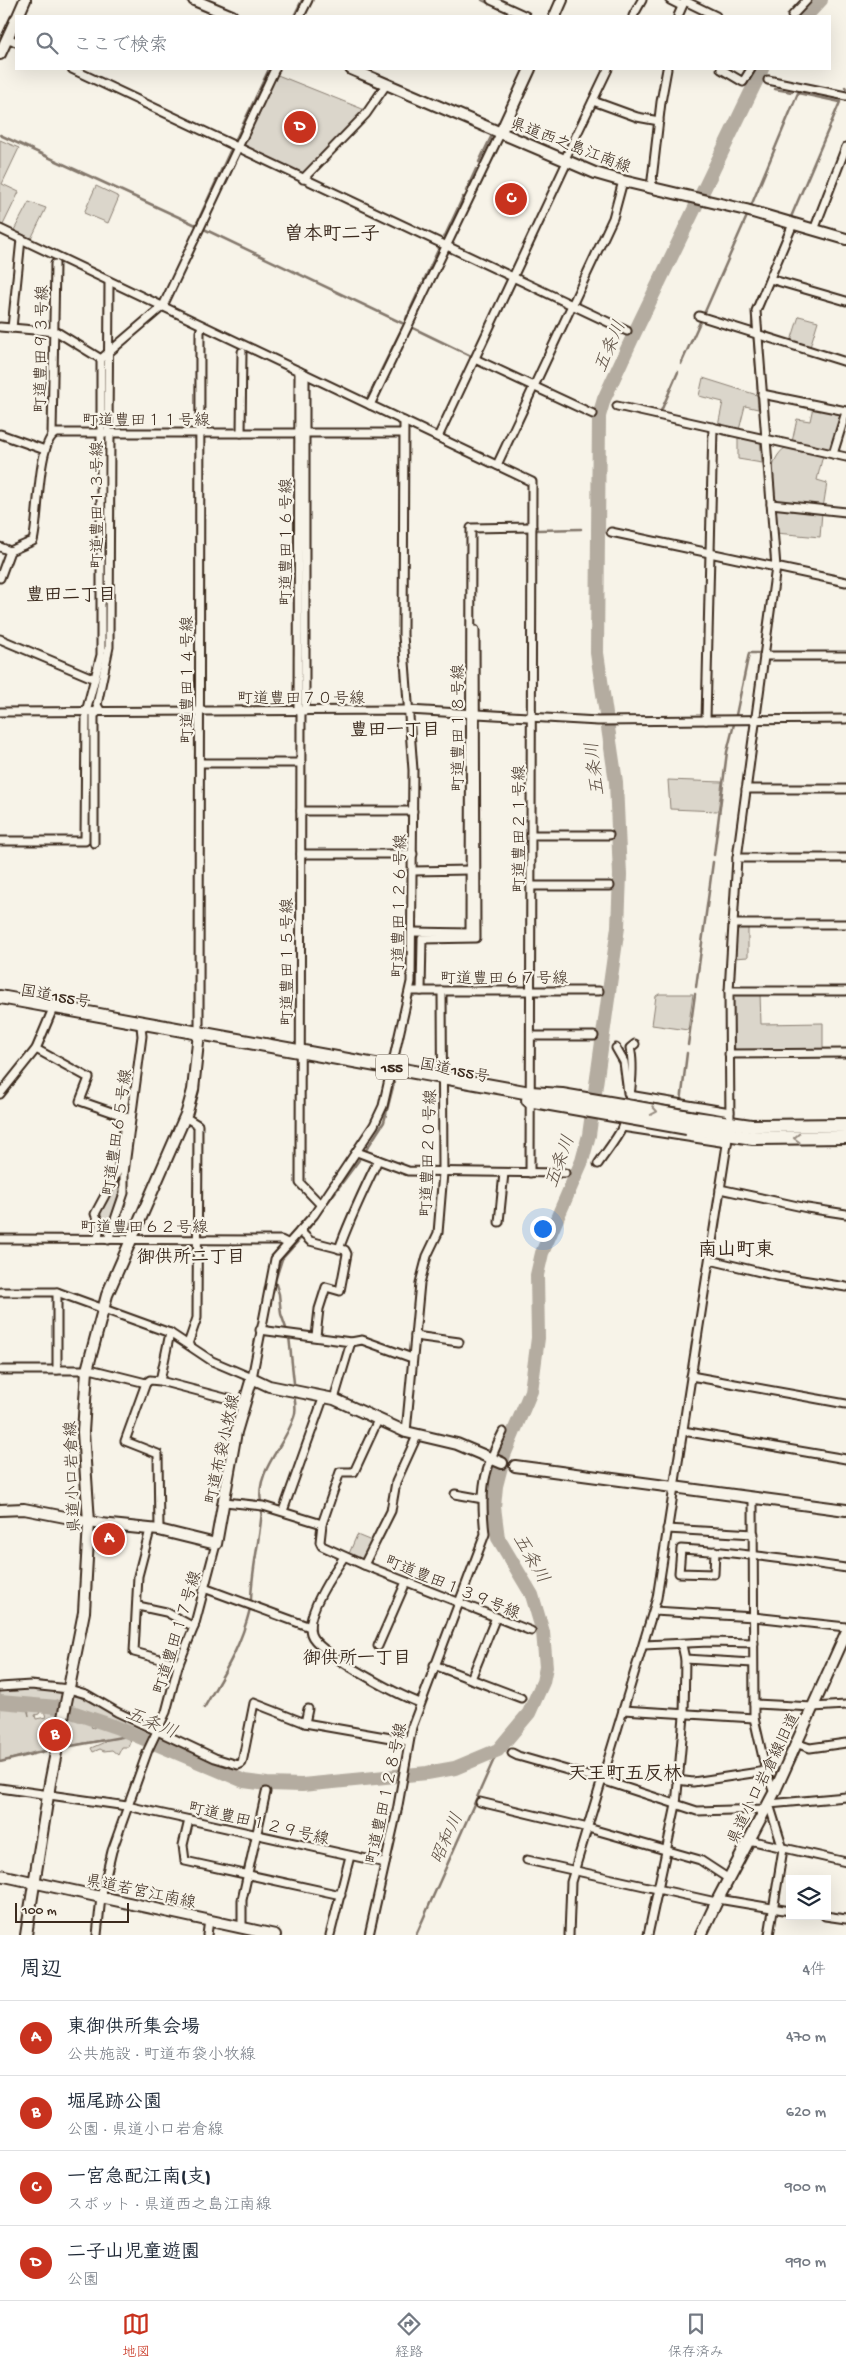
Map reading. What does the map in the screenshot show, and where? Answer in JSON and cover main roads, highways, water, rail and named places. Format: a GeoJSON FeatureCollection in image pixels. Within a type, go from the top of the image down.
{"type":"FeatureCollection","features":[{"type":"Feature","properties":{"kind":"highway","name":"国道155号"},"geometry":{"type":"LineString","coordinates":[[0,997],[531,1097],[585,1104],[778,1139],[846,1137]]}},
{"type":"Feature","properties":{"kind":"highway","name":"国道155号"},"geometry":{"type":"LineString","coordinates":[[0,1002],[198,1035]]}},
{"type":"Feature","properties":{"kind":"highway","name":"国道155号"},"geometry":{"type":"LineString","coordinates":[[729,1129],[846,1125]]}},
{"type":"Feature","properties":{"kind":"main road"},"geometry":{"type":"LineString","coordinates":[[18,15],[26,0]]}},
{"type":"Feature","properties":{"kind":"main road"},"geometry":{"type":"LineString","coordinates":[[196,0],[230,15]]}},
{"type":"Feature","properties":{"kind":"main road"},"geometry":{"type":"LineString","coordinates":[[555,15],[562,0]]}},
{"type":"Feature","properties":{"kind":"main road"},"geometry":{"type":"LineString","coordinates":[[0,54],[12,40],[15,27]]}},
{"type":"Feature","properties":{"kind":"main road","name":"県道西之島江南線"},"geometry":{"type":"LineString","coordinates":[[353,70],[566,162],[623,181],[693,197],[846,239]]}},
{"type":"Feature","properties":{"kind":"main road"},"geometry":{"type":"LineString","coordinates":[[500,134],[530,70]]}},
{"type":"Feature","properties":{"kind":"main road","name":"県道小口岩倉線"},"geometry":{"type":"LineString","coordinates":[[26,1935],[48,1795],[84,1612],[89,1522],[83,1432],[87,1370],[102,1307],[184,1117],[193,1090],[198,1035]]}},
{"type":"Feature","properties":{"kind":"main road","name":"町道布袋小牧線"},"geometry":{"type":"LineString","coordinates":[[89,1522],[154,1530],[216,1544],[236,1432],[252,1378],[270,1386],[329,1398],[406,1432],[457,1444],[490,1460],[502,1463]]}},
{"type":"Feature","properties":{"kind":"main road"},"geometry":{"type":"LineString","coordinates":[[515,1466],[846,1510]]}},
{"type":"Feature","properties":{"kind":"main road"},"geometry":{"type":"LineString","coordinates":[[0,1510],[24,1509],[89,1522]]}},
{"type":"Feature","properties":{"kind":"main road","name":"県道小口岩倉線旧道"},"geometry":{"type":"LineString","coordinates":[[701,1935],[717,1901],[768,1807],[798,1744],[846,1633]]}},
{"type":"Feature","properties":{"kind":"main road","name":"県道若宮江南線"},"geometry":{"type":"LineString","coordinates":[[0,1875],[275,1935]]}},
{"type":"Feature","properties":{"kind":"waterway"},"geometry":{"type":"LineString","coordinates":[[294,15],[302,0]]}},
{"type":"Feature","properties":{"kind":"waterway"},"geometry":{"type":"LineString","coordinates":[[482,0],[488,3]]}},
{"type":"Feature","properties":{"kind":"waterway","name":"五条川"},"geometry":{"type":"LineString","coordinates":[[807,15],[821,0]]}},
{"type":"Feature","properties":{"kind":"waterway"},"geometry":{"type":"LineString","coordinates":[[493,5],[514,15]]}},
{"type":"Feature","properties":{"kind":"waterway"},"geometry":{"type":"LineString","coordinates":[[235,141],[269,70]]}},
{"type":"Feature","properties":{"kind":"waterway","name":"五条川"},"geometry":{"type":"LineString","coordinates":[[0,1702],[57,1707],[116,1727],[244,1781],[302,1785],[427,1773],[455,1768],[498,1750],[529,1713],[543,1682],[546,1667],[543,1632],[532,1595],[498,1538],[494,1507],[496,1486],[504,1455],[531,1391],[538,1338],[537,1275],[542,1253],[582,1161],[589,1135],[618,927],[620,875],[616,782],[597,653],[599,416],[604,399],[635,332],[762,70]]}},
{"type":"Feature","properties":{"kind":"waterway"},"geometry":{"type":"LineString","coordinates":[[775,89],[792,92]]}},
{"type":"Feature","properties":{"kind":"waterway"},"geometry":{"type":"LineString","coordinates":[[751,206],[798,93],[840,102],[791,217]]}},
{"type":"Feature","properties":{"kind":"waterway"},"geometry":{"type":"LineString","coordinates":[[0,135],[196,225],[230,151]]}},
{"type":"Feature","properties":{"kind":"waterway"},"geometry":{"type":"LineString","coordinates":[[479,162],[491,137]]}},
{"type":"Feature","properties":{"kind":"waterway"},"geometry":{"type":"LineString","coordinates":[[466,191],[476,169]]}},
{"type":"Feature","properties":{"kind":"waterway"},"geometry":{"type":"LineString","coordinates":[[443,240],[463,197]]}},
{"type":"Feature","properties":{"kind":"waterway"},"geometry":{"type":"LineString","coordinates":[[706,315],[704,314],[747,216]]}},
{"type":"Feature","properties":{"kind":"waterway"},"geometry":{"type":"LineString","coordinates":[[204,229],[402,323]]}},
{"type":"Feature","properties":{"kind":"waterway"},"geometry":{"type":"LineString","coordinates":[[783,237],[787,229]]}},
{"type":"Feature","properties":{"kind":"waterway"},"geometry":{"type":"LineString","coordinates":[[767,276],[782,240]]}},
{"type":"Feature","properties":{"kind":"waterway"},"geometry":{"type":"LineString","coordinates":[[424,280],[440,246]]}},
{"type":"Feature","properties":{"kind":"waterway"},"geometry":{"type":"LineString","coordinates":[[755,304],[766,278]]}},
{"type":"Feature","properties":{"kind":"waterway"},"geometry":{"type":"LineString","coordinates":[[409,312],[422,284]]}},
{"type":"Feature","properties":{"kind":"waterway"},"geometry":{"type":"LineString","coordinates":[[752,327],[753,308]]}},
{"type":"Feature","properties":{"kind":"waterway"},"geometry":{"type":"LineString","coordinates":[[406,320],[407,316]]}},
{"type":"Feature","properties":{"kind":"waterway"},"geometry":{"type":"LineString","coordinates":[[716,318],[750,328]]}},
{"type":"Feature","properties":{"kind":"waterway"},"geometry":{"type":"LineString","coordinates":[[681,364],[700,322]]}},
{"type":"Feature","properties":{"kind":"waterway"},"geometry":{"type":"LineString","coordinates":[[413,328],[473,357]]}},
{"type":"Feature","properties":{"kind":"waterway"},"geometry":{"type":"LineString","coordinates":[[367,399],[401,330]]}},
{"type":"Feature","properties":{"kind":"waterway"},"geometry":{"type":"LineString","coordinates":[[754,339],[758,390]]}},
{"type":"Feature","properties":{"kind":"waterway"},"geometry":{"type":"LineString","coordinates":[[661,411],[678,372]]}},
{"type":"Feature","properties":{"kind":"waterway"},"geometry":{"type":"LineString","coordinates":[[759,397],[762,432]]}},
{"type":"Feature","properties":{"kind":"waterway"},"geometry":{"type":"LineString","coordinates":[[659,419],[709,430]]}},
{"type":"Feature","properties":{"kind":"waterway"},"geometry":{"type":"LineString","coordinates":[[769,525],[772,561]]}},
{"type":"Feature","properties":{"kind":"waterway"},"geometry":{"type":"LineString","coordinates":[[537,530],[581,529]]}},
{"type":"Feature","properties":{"kind":"waterway","name":"五条川"},"geometry":{"type":"LineString","coordinates":[[593,529],[597,530]]}},
{"type":"Feature","properties":{"kind":"waterway"},"geometry":{"type":"LineString","coordinates":[[736,715],[749,653],[761,653],[762,650]]}},
{"type":"Feature","properties":{"kind":"waterway"},"geometry":{"type":"LineString","coordinates":[[714,855],[727,752],[734,724]]}},
{"type":"Feature","properties":{"kind":"waterway"},"geometry":{"type":"LineString","coordinates":[[696,987],[713,862]]}},
{"type":"Feature","properties":{"kind":"waterway"},"geometry":{"type":"LineString","coordinates":[[688,1045],[695,994]]}},
{"type":"Feature","properties":{"kind":"waterway"},"geometry":{"type":"LineString","coordinates":[[681,1102],[687,1053]]}},
{"type":"Feature","properties":{"kind":"waterway"},"geometry":{"type":"LineString","coordinates":[[366,1150],[384,1122],[394,1083]]}},
{"type":"Feature","properties":{"kind":"waterway"},"geometry":{"type":"LineString","coordinates":[[305,1233],[359,1160]]}},
{"type":"Feature","properties":{"kind":"waterway"},"geometry":{"type":"LineString","coordinates":[[287,1331],[281,1314],[279,1294],[275,1281],[282,1259],[302,1237]]}},
{"type":"Feature","properties":{"kind":"waterway"},"geometry":{"type":"LineString","coordinates":[[289,1336],[294,1383]]}},
{"type":"Feature","properties":{"kind":"waterway"},"geometry":{"type":"LineString","coordinates":[[261,1503],[260,1491],[266,1469],[290,1428],[295,1414],[294,1394]]}},
{"type":"Feature","properties":{"kind":"waterway"},"geometry":{"type":"LineString","coordinates":[[251,1602],[252,1579],[262,1509]]}},
{"type":"Feature","properties":{"kind":"waterway"},"geometry":{"type":"LineString","coordinates":[[204,1708],[236,1649],[250,1609]]}},
{"type":"Feature","properties":{"kind":"waterway"},"geometry":{"type":"LineString","coordinates":[[60,1748],[133,1735]]}},
{"type":"Feature","properties":{"kind":"waterway"},"geometry":{"type":"LineString","coordinates":[[0,1762],[54,1749]]}},
{"type":"Feature","properties":{"kind":"waterway","name":"昭和川"},"geometry":{"type":"LineString","coordinates":[[416,1935],[498,1750]]}},
{"type":"Feature","properties":{"kind":"place","name":"二子山児童遊園"},"geometry":{"type":"Point","coordinates":[300,127]}},
{"type":"Feature","properties":{"kind":"place","name":"一宮急配江南(支)"},"geometry":{"type":"Point","coordinates":[511,199]}},
{"type":"Feature","properties":{"kind":"place","name":"東御供所集会場"},"geometry":{"type":"Point","coordinates":[109,1539]}},
{"type":"Feature","properties":{"kind":"place","name":"堀尾跡公園"},"geometry":{"type":"Point","coordinates":[55,1735]}},
{"type":"Feature","properties":{"kind":"district","name":"曽本町二子"},"geometry":{"type":"Point","coordinates":[332,232]}},
{"type":"Feature","properties":{"kind":"district","name":"豊田二丁目"},"geometry":{"type":"Point","coordinates":[71,594]}},
{"type":"Feature","properties":{"kind":"district","name":"豊田一丁目"},"geometry":{"type":"Point","coordinates":[395,729]}},
{"type":"Feature","properties":{"kind":"district","name":"南山町東"},"geometry":{"type":"Point","coordinates":[736,1248]}},
{"type":"Feature","properties":{"kind":"district","name":"御供所二丁目"},"geometry":{"type":"Point","coordinates":[191,1256]}},
{"type":"Feature","properties":{"kind":"district","name":"御供所一丁目"},"geometry":{"type":"Point","coordinates":[357,1657]}},
{"type":"Feature","properties":{"kind":"district","name":"天王町五反林"},"geometry":{"type":"Point","coordinates":[625,1772]}}]}
